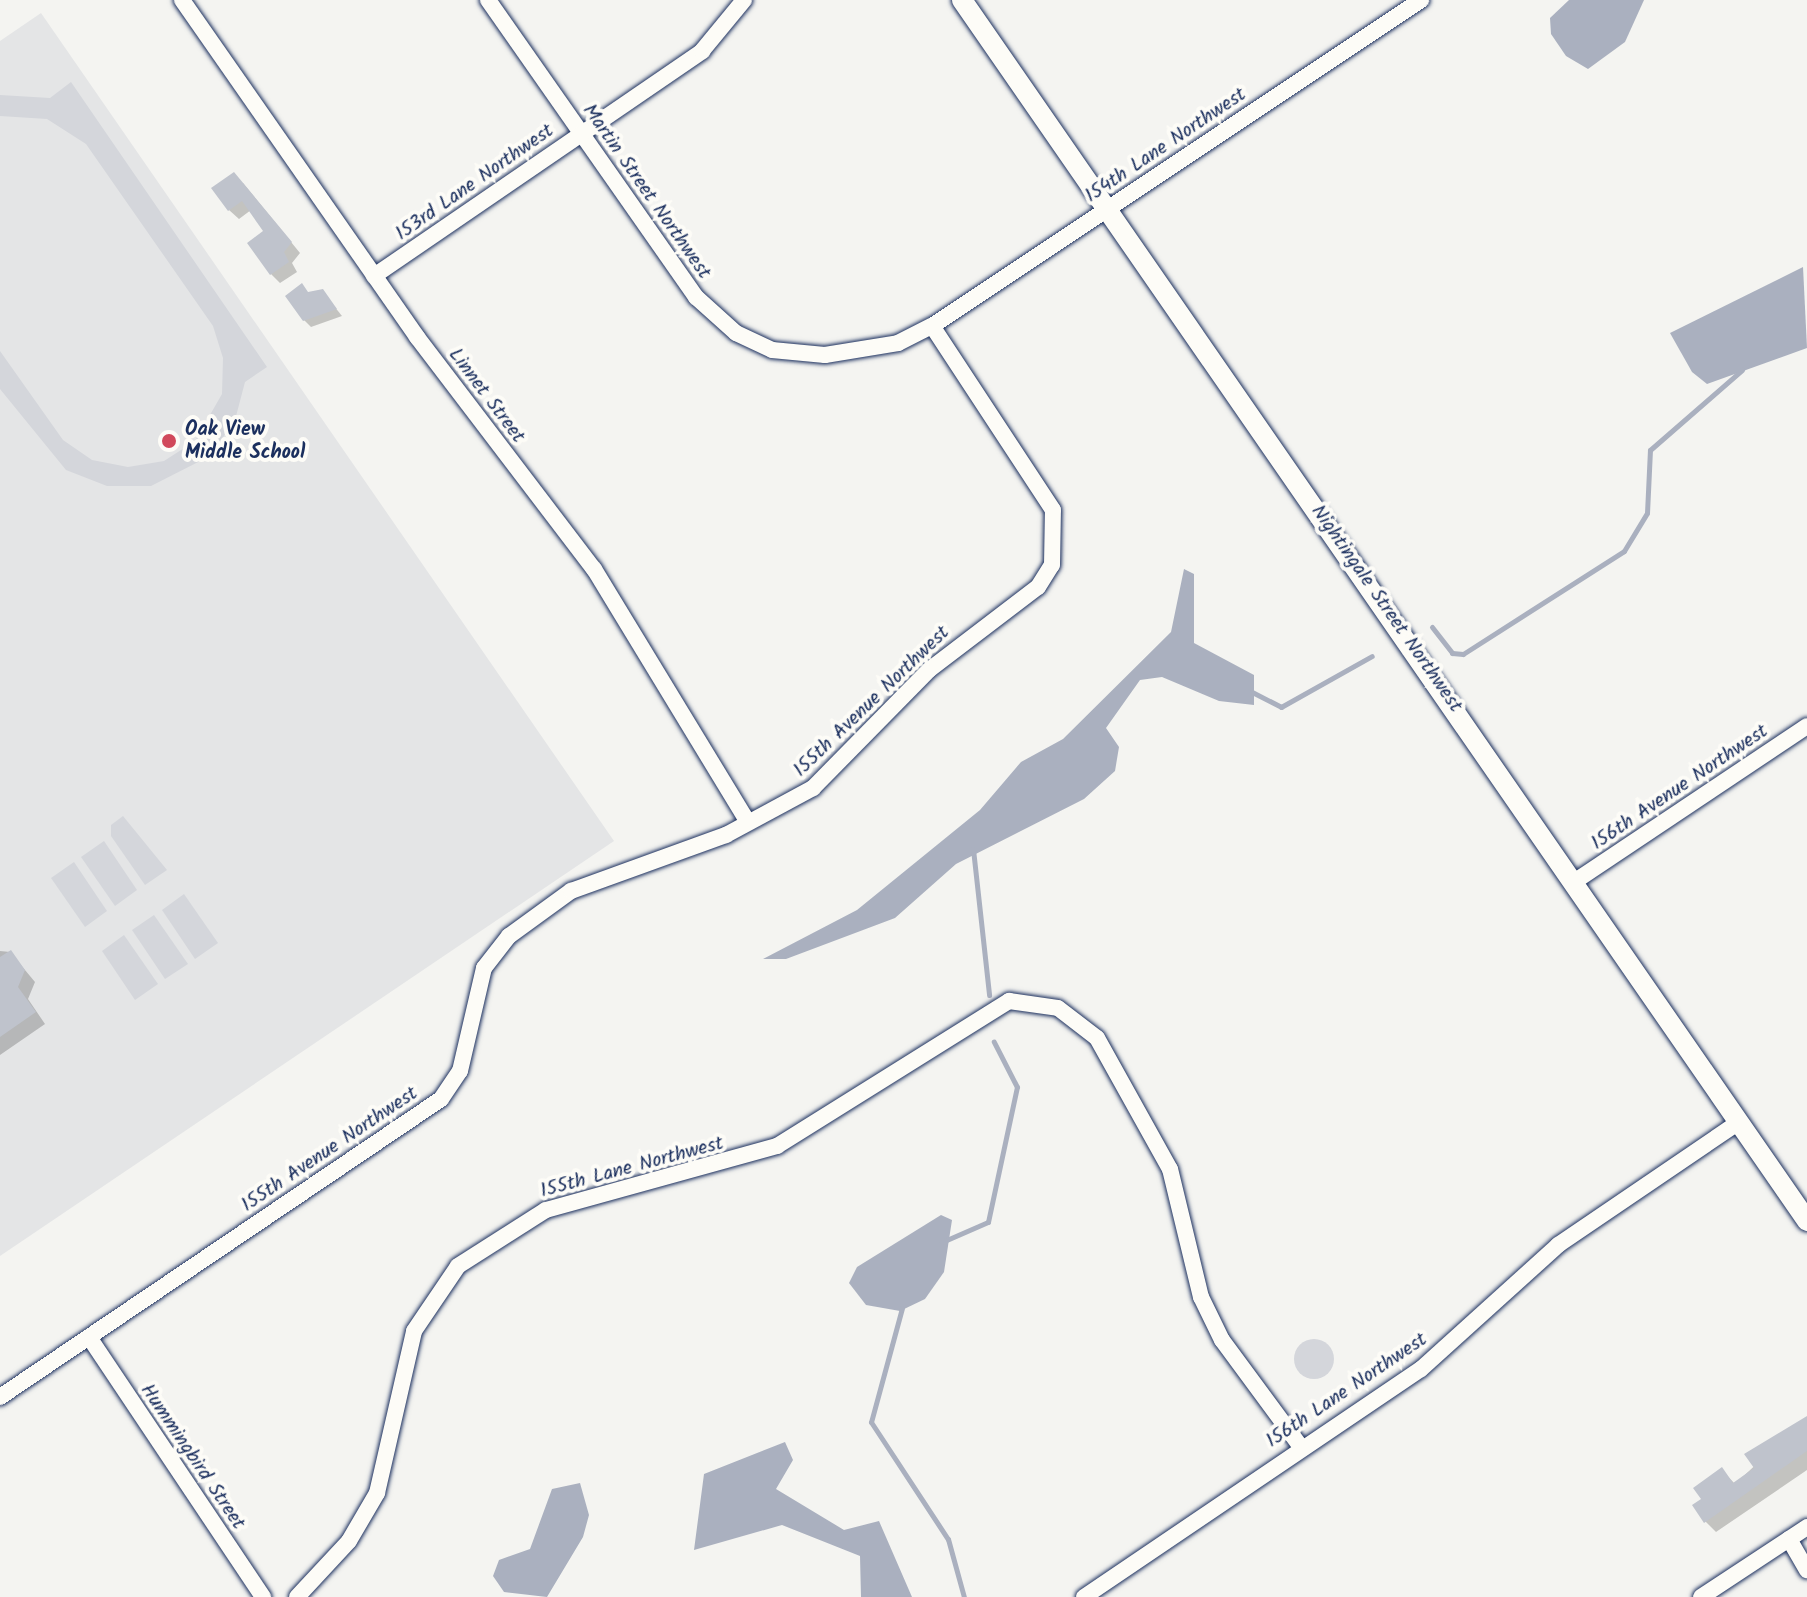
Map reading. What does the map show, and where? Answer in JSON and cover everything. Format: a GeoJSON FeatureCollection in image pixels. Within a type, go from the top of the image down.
{"type":"FeatureCollection","features":[{"type":"Feature","properties":{"kind":"street","name":"Linnet Street"},"geometry":{"type":"LineString","coordinates":[[182,0],[374,276],[594,569],[665,696],[748,822]]}},
{"type":"Feature","properties":{"kind":"street","name":"Martin Street Northwest"},"geometry":{"type":"LineString","coordinates":[[488,0],[696,297],[736,333],[772,350],[825,355],[898,343],[932,326]]}},
{"type":"Feature","properties":{"kind":"street","name":"153rd Lane Northwest"},"geometry":{"type":"LineString","coordinates":[[374,276],[707,47],[744,0]]}},
{"type":"Feature","properties":{"kind":"street","name":"Nightingale Street Northwest"},"geometry":{"type":"LineString","coordinates":[[962,0],[1807,1221]]}},
{"type":"Feature","properties":{"kind":"street","name":"154th Lane Northwest"},"geometry":{"type":"LineString","coordinates":[[932,326],[1421,0]]}},
{"type":"Feature","properties":{"kind":"street","name":"155th Avenue Northwest"},"geometry":{"type":"LineString","coordinates":[[0,1397],[441,1099],[460,1071],[484,968],[509,936],[571,891],[778,811],[851,756],[929,670],[1038,587],[1054,547],[1053,510],[932,326]]}},
{"type":"Feature","properties":{"kind":"street","name":"156th Avenue Northwest"},"geometry":{"type":"LineString","coordinates":[[1574,882],[1807,726]]}},
{"type":"Feature","properties":{"kind":"street","name":"155th Lane Northwest"},"geometry":{"type":"LineString","coordinates":[[297,1597],[349,1541],[377,1493],[414,1331],[458,1266],[546,1210],[777,1146],[977,1016],[1022,1001],[1058,1008],[1097,1038],[1170,1169],[1201,1297],[1215,1326],[1301,1447]]}},
{"type":"Feature","properties":{"kind":"street","name":"156th Lane Northwest"},"geometry":{"type":"LineString","coordinates":[[1084,1597],[1301,1447],[1421,1369],[1558,1245],[1739,1122]]}},
{"type":"Feature","properties":{"kind":"street","name":"Hummingbird Street"},"geometry":{"type":"LineString","coordinates":[[89,1337],[263,1597]]}},
{"type":"Feature","properties":{"kind":"street"},"geometry":{"type":"LineString","coordinates":[[1701,1597],[1807,1527]]}},
{"type":"Feature","properties":{"kind":"street"},"geometry":{"type":"LineString","coordinates":[[1789,1539],[1807,1570]]}},
{"type":"Feature","properties":{"kind":"shaded area","name":"Oak View Middle School"},"geometry":{"type":"Polygon","coordinates":[[[41,13],[614,841],[0,1256],[0,41],[41,13]]]}},
{"type":"Feature","properties":{"kind":"shaded area"},"geometry":{"type":"Polygon","coordinates":[[[71,82],[267,367],[245,382],[235,420],[210,456],[151,486],[107,486],[66,470],[0,389],[0,351],[63,440],[92,460],[128,467],[164,461],[195,441],[222,394],[223,358],[213,326],[86,144],[47,119],[0,116],[0,95],[50,98],[71,82]]]}},
{"type":"Feature","properties":{"kind":"shaded area"},"geometry":{"type":"Polygon","coordinates":[[[123,816],[167,870],[145,885],[111,836],[111,825],[123,816]]]}},
{"type":"Feature","properties":{"kind":"shaded area"},"geometry":{"type":"Polygon","coordinates":[[[104,841],[137,890],[115,906],[81,857],[104,841]]]}},
{"type":"Feature","properties":{"kind":"shaded area"},"geometry":{"type":"Polygon","coordinates":[[[74,862],[107,911],[85,927],[51,878],[74,862]]]}},
{"type":"Feature","properties":{"kind":"shaded area"},"geometry":{"type":"Polygon","coordinates":[[[184,894],[218,943],[195,959],[162,910],[184,894]]]}},
{"type":"Feature","properties":{"kind":"shaded area"},"geometry":{"type":"Polygon","coordinates":[[[154,915],[188,964],[165,979],[132,930],[154,915]]]}},
{"type":"Feature","properties":{"kind":"shaded area"},"geometry":{"type":"Polygon","coordinates":[[[124,935],[158,984],[135,1000],[102,951],[124,935]]]}},
{"type":"Feature","properties":{"kind":"shaded area"},"geometry":{"type":"Polygon","coordinates":[[[1314,1339],[1328,1345],[1334,1359],[1328,1373],[1314,1379],[1300,1373],[1294,1359],[1300,1345],[1314,1339]]]}},
{"type":"Feature","properties":{"kind":"water"},"geometry":{"type":"Polygon","coordinates":[[[1569,0],[1644,0],[1625,42],[1588,69],[1566,56],[1551,34],[1550,18],[1569,0]]]}},
{"type":"Feature","properties":{"kind":"water"},"geometry":{"type":"Polygon","coordinates":[[[1803,267],[1807,348],[1707,384],[1692,372],[1670,333],[1803,267]]]}},
{"type":"Feature","properties":{"kind":"water"},"geometry":{"type":"Polygon","coordinates":[[[1184,569],[1194,574],[1194,643],[1254,675],[1254,705],[1219,701],[1162,677],[1140,680],[1106,728],[1119,747],[1115,771],[1084,799],[956,864],[895,918],[786,959],[763,959],[857,910],[980,810],[1021,762],[1063,739],[1171,632],[1184,569]]]}},
{"type":"Feature","properties":{"kind":"water"},"geometry":{"type":"Polygon","coordinates":[[[941,1215],[952,1220],[944,1272],[925,1299],[900,1311],[866,1305],[849,1283],[857,1267],[941,1215]]]}},
{"type":"Feature","properties":{"kind":"water"},"geometry":{"type":"Polygon","coordinates":[[[785,1442],[793,1460],[776,1489],[844,1530],[879,1521],[912,1597],[861,1597],[860,1556],[782,1525],[694,1550],[704,1474],[785,1442]]]}},
{"type":"Feature","properties":{"kind":"water"},"geometry":{"type":"Polygon","coordinates":[[[580,1483],[589,1515],[583,1537],[547,1597],[504,1592],[493,1576],[499,1560],[530,1549],[552,1489],[580,1483]]]}},
{"type":"Feature","properties":{"kind":"building"},"geometry":{"type":"Polygon","coordinates":[[[234,172],[292,242],[284,252],[289,262],[270,275],[247,243],[263,231],[242,201],[228,211],[211,188],[234,172]]]}},
{"type":"Feature","properties":{"kind":"building"},"geometry":{"type":"Polygon","coordinates":[[[302,283],[308,292],[323,289],[337,309],[303,321],[285,296],[302,283]]]}},
{"type":"Feature","properties":{"kind":"building"},"geometry":{"type":"Polygon","coordinates":[[[11,950],[25,970],[18,987],[36,1012],[0,1037],[0,957],[11,950]]]}},
{"type":"Feature","properties":{"kind":"building"},"geometry":{"type":"Polygon","coordinates":[[[1807,1416],[1807,1451],[1704,1523],[1692,1505],[1701,1499],[1693,1488],[1722,1467],[1733,1483],[1754,1468],[1744,1454],[1807,1416]]]}},
{"type":"Feature","properties":{"kind":"waterway"},"geometry":{"type":"LineString","coordinates":[[1432,627],[1452,653],[1463,654],[1624,551],[1647,513],[1650,450],[1742,370]]}},
{"type":"Feature","properties":{"kind":"waterway"},"geometry":{"type":"LineString","coordinates":[[1252,692],[1281,707],[1372,656]]}},
{"type":"Feature","properties":{"kind":"waterway"},"geometry":{"type":"LineString","coordinates":[[973,849],[989,995]]}},
{"type":"Feature","properties":{"kind":"waterway"},"geometry":{"type":"LineString","coordinates":[[942,1242],[988,1222],[1017,1087],[994,1042]]}},
{"type":"Feature","properties":{"kind":"waterway"},"geometry":{"type":"LineString","coordinates":[[902,1308],[871,1422],[948,1539],[964,1597]]}},
{"type":"Feature","properties":{"kind":"place","name":"Oak View Middle School"},"geometry":{"type":"Point","coordinates":[169,441]}}]}
